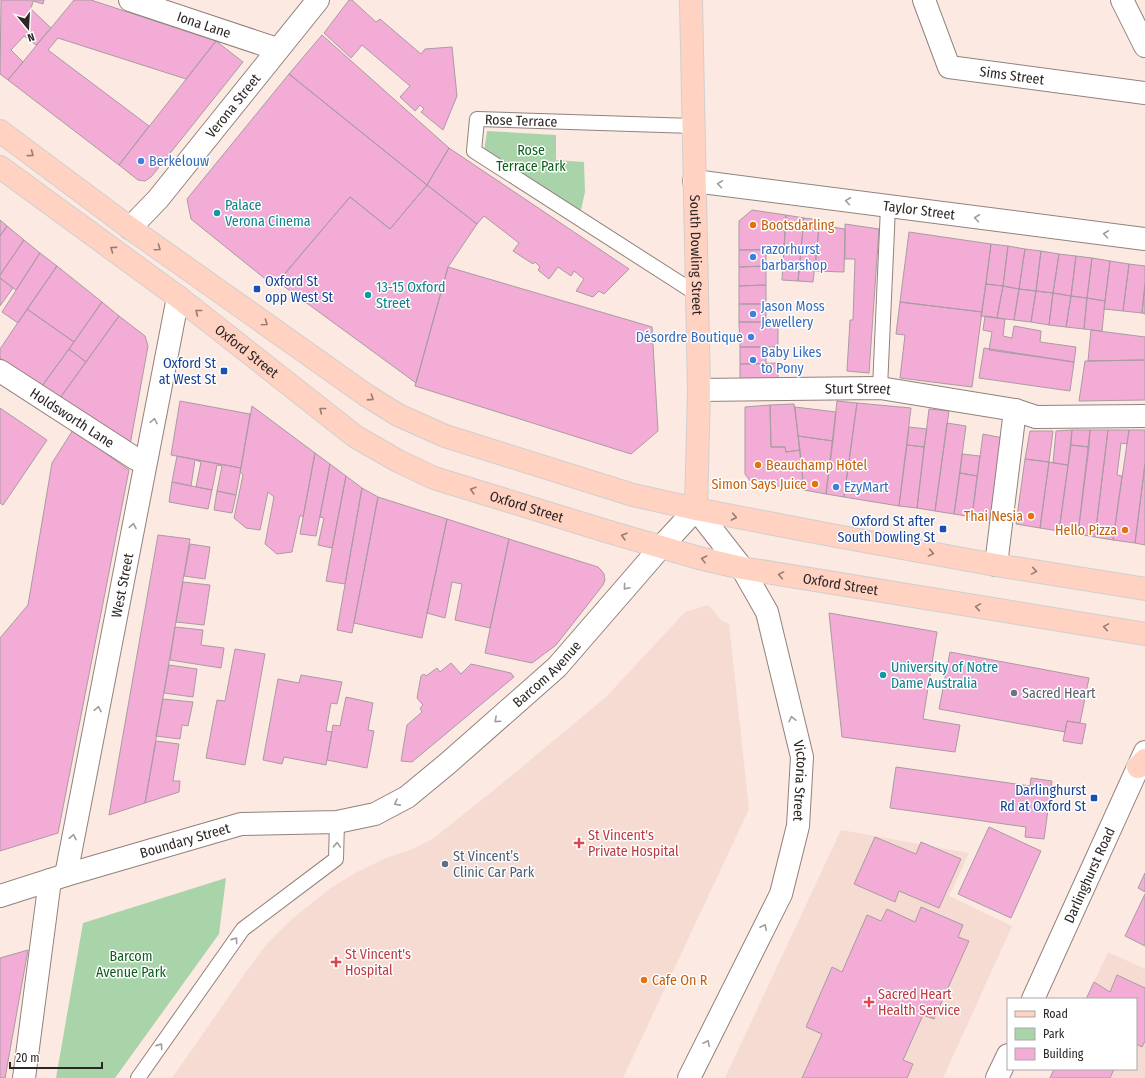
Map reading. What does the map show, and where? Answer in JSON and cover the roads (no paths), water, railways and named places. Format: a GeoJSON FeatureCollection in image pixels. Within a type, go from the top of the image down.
{"type":"FeatureCollection","features":[{"type":"Feature","properties":{"kind":"main road","name":"South Dowling Street"},"geometry":{"type":"LineString","coordinates":[[691,0],[699,390],[696,509]]}},
{"type":"Feature","properties":{"kind":"main road"},"geometry":{"type":"LineString","coordinates":[[0,131],[130,228],[366,395],[398,415],[445,436],[633,495],[696,509],[830,535],[1145,588]]}},
{"type":"Feature","properties":{"kind":"main road","name":"Oxford Street"},"geometry":{"type":"LineString","coordinates":[[0,167],[178,297],[356,437],[398,462],[434,478],[606,532],[742,568],[1145,634]]}},
{"type":"Feature","properties":{"kind":"street","name":"Iona Lane"},"geometry":{"type":"LineString","coordinates":[[130,0],[277,49]]}},
{"type":"Feature","properties":{"kind":"street","name":"Verona Street"},"geometry":{"type":"LineString","coordinates":[[130,228],[158,199],[277,49],[318,0]]}},
{"type":"Feature","properties":{"kind":"street","name":"Sims Street"},"geometry":{"type":"LineString","coordinates":[[924,0],[949,67],[1145,93]]}},
{"type":"Feature","properties":{"kind":"street"},"geometry":{"type":"LineString","coordinates":[[1122,0],[1145,46]]}},
{"type":"Feature","properties":{"kind":"street","name":"Taylor Street"},"geometry":{"type":"LineString","coordinates":[[694,181],[1145,239]]}},
{"type":"Feature","properties":{"kind":"street","name":"West Street"},"geometry":{"type":"LineString","coordinates":[[24,1078],[58,877],[146,460],[178,297]]}},
{"type":"Feature","properties":{"kind":"street","name":"Holdsworth Lane"},"geometry":{"type":"LineString","coordinates":[[0,371],[136,459],[146,460]]}},
{"type":"Feature","properties":{"kind":"street","name":"Sturt Street"},"geometry":{"type":"LineString","coordinates":[[699,390],[880,388],[1015,410],[1036,417],[1145,416]]}},
{"type":"Feature","properties":{"kind":"street"},"geometry":{"type":"LineString","coordinates":[[996,564],[1015,410]]}},
{"type":"Feature","properties":{"kind":"street","name":"Barcom Avenue"},"geometry":{"type":"LineString","coordinates":[[375,814],[407,797],[447,764],[557,667],[696,509]]}},
{"type":"Feature","properties":{"kind":"street","name":"Victoria Street"},"geometry":{"type":"LineString","coordinates":[[690,1078],[781,894],[798,826],[802,757],[766,612],[742,568],[696,509]]}},
{"type":"Feature","properties":{"kind":"street","name":"Darlinghurst Road"},"geometry":{"type":"LineString","coordinates":[[1033,998],[1143,760]]}},
{"type":"Feature","properties":{"kind":"street","name":"Boundary Street"},"geometry":{"type":"LineString","coordinates":[[0,896],[58,877],[241,824],[338,822],[375,814]]}},
{"type":"Feature","properties":{"kind":"street"},"geometry":{"type":"LineString","coordinates":[[997,1078],[1007,1056]]}},
{"type":"Feature","properties":{"kind":"lane","name":"Rose Terrace"},"geometry":{"type":"LineString","coordinates":[[693,126],[477,119],[474,151],[697,294]]}},
{"type":"Feature","properties":{"kind":"lane"},"geometry":{"type":"LineString","coordinates":[[880,388],[888,207]]}},
{"type":"Feature","properties":{"kind":"lane"},"geometry":{"type":"LineString","coordinates":[[138,1078],[243,929],[336,859],[338,822]]}},
{"type":"Feature","properties":{"kind":"place","name":"Berkelouw"},"geometry":{"type":"Point","coordinates":[141,161]}},
{"type":"Feature","properties":{"kind":"place","name":"Palace Verona Cinema"},"geometry":{"type":"Point","coordinates":[217,213]}},
{"type":"Feature","properties":{"kind":"place","name":"Bootsdarling"},"geometry":{"type":"Point","coordinates":[753,225]}},
{"type":"Feature","properties":{"kind":"place","name":"razorhurst barbarshop"},"geometry":{"type":"Point","coordinates":[753,257]}},
{"type":"Feature","properties":{"kind":"place","name":"Oxford St opp West St"},"geometry":{"type":"Point","coordinates":[257,289]}},
{"type":"Feature","properties":{"kind":"place","name":"13-15 Oxford Street"},"geometry":{"type":"Point","coordinates":[368,295]}},
{"type":"Feature","properties":{"kind":"place","name":"Jason Moss Jewellery"},"geometry":{"type":"Point","coordinates":[753,314]}},
{"type":"Feature","properties":{"kind":"place","name":"Désordre Boutique"},"geometry":{"type":"Point","coordinates":[751,337]}},
{"type":"Feature","properties":{"kind":"place","name":"Baby Likes to Pony"},"geometry":{"type":"Point","coordinates":[753,360]}},
{"type":"Feature","properties":{"kind":"place","name":"Oxford St at West St"},"geometry":{"type":"Point","coordinates":[224,371]}},
{"type":"Feature","properties":{"kind":"place","name":"Beauchamp Hotel"},"geometry":{"type":"Point","coordinates":[758,465]}},
{"type":"Feature","properties":{"kind":"place","name":"Simon Says Juice"},"geometry":{"type":"Point","coordinates":[815,484]}},
{"type":"Feature","properties":{"kind":"place","name":"EzyMart"},"geometry":{"type":"Point","coordinates":[836,487]}},
{"type":"Feature","properties":{"kind":"place","name":"Thai Nesia"},"geometry":{"type":"Point","coordinates":[1031,516]}},
{"type":"Feature","properties":{"kind":"place","name":"Oxford St after South Dowling St"},"geometry":{"type":"Point","coordinates":[943,529]}},
{"type":"Feature","properties":{"kind":"place","name":"Hello Pizza"},"geometry":{"type":"Point","coordinates":[1125,530]}},
{"type":"Feature","properties":{"kind":"place","name":"University of Notre Dame Australia"},"geometry":{"type":"Point","coordinates":[883,675]}},
{"type":"Feature","properties":{"kind":"place","name":"Sacred Heart"},"geometry":{"type":"Point","coordinates":[1014,693]}},
{"type":"Feature","properties":{"kind":"place","name":"Darlinghurst Rd at Oxford St"},"geometry":{"type":"Point","coordinates":[1094,798]}},
{"type":"Feature","properties":{"kind":"place","name":"St Vincent's Private Hospital"},"geometry":{"type":"Point","coordinates":[579,843]}},
{"type":"Feature","properties":{"kind":"place","name":"St Vincent’s Clinic Car Park"},"geometry":{"type":"Point","coordinates":[445,864]}},
{"type":"Feature","properties":{"kind":"place","name":"St Vincent's Hospital"},"geometry":{"type":"Point","coordinates":[336,962]}},
{"type":"Feature","properties":{"kind":"place","name":"Cafe On R"},"geometry":{"type":"Point","coordinates":[644,980]}},
{"type":"Feature","properties":{"kind":"place","name":"Sacred Heart Health Service"},"geometry":{"type":"Point","coordinates":[869,1002]}},
{"type":"Feature","properties":{"kind":"park label","name":"Rose Terrace Park"},"geometry":{"type":"Point","coordinates":[531,158]}},
{"type":"Feature","properties":{"kind":"park label","name":"Barcom Avenue Park"},"geometry":{"type":"Point","coordinates":[131,964]}}]}
